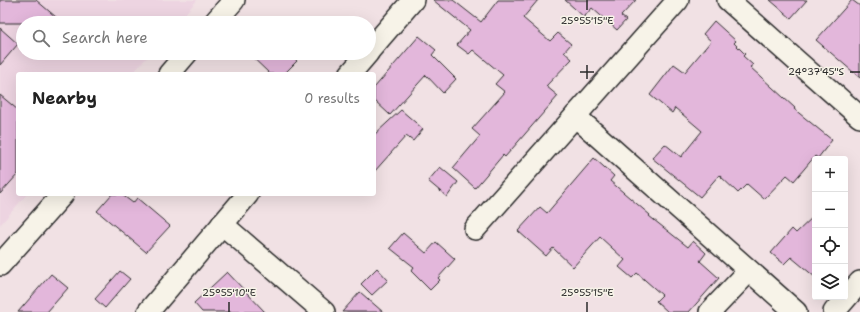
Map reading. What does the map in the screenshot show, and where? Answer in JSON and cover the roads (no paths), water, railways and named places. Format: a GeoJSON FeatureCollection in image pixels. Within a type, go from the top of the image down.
{"type":"FeatureCollection","features":[{"type":"Feature","properties":{"kind":"street"},"geometry":{"type":"LineString","coordinates":[[220,16],[234,0]]}},
{"type":"Feature","properties":{"kind":"street"},"geometry":{"type":"LineString","coordinates":[[376,43],[413,0]]}},
{"type":"Feature","properties":{"kind":"street"},"geometry":{"type":"LineString","coordinates":[[475,229],[678,0]]}},
{"type":"Feature","properties":{"kind":"street"},"geometry":{"type":"LineString","coordinates":[[728,0],[860,117]]}},
{"type":"Feature","properties":{"kind":"street"},"geometry":{"type":"LineString","coordinates":[[171,72],[181,60]]}},
{"type":"Feature","properties":{"kind":"street"},"geometry":{"type":"LineString","coordinates":[[352,72],[361,60]]}},
{"type":"Feature","properties":{"kind":"street"},"geometry":{"type":"LineString","coordinates":[[575,116],[796,312]]}},
{"type":"Feature","properties":{"kind":"street"},"geometry":{"type":"LineString","coordinates":[[0,266],[61,196]]}},
{"type":"Feature","properties":{"kind":"street"},"geometry":{"type":"LineString","coordinates":[[148,312],[246,196]]}},
{"type":"Feature","properties":{"kind":"street"},"geometry":{"type":"LineString","coordinates":[[222,224],[324,312]]}},
{"type":"Feature","properties":{"kind":"street"},"geometry":{"type":"LineString","coordinates":[[710,312],[749,271]]}},
{"type":"Feature","properties":{"kind":"street"},"geometry":{"type":"LineString","coordinates":[[834,312],[860,282]]}}]}
